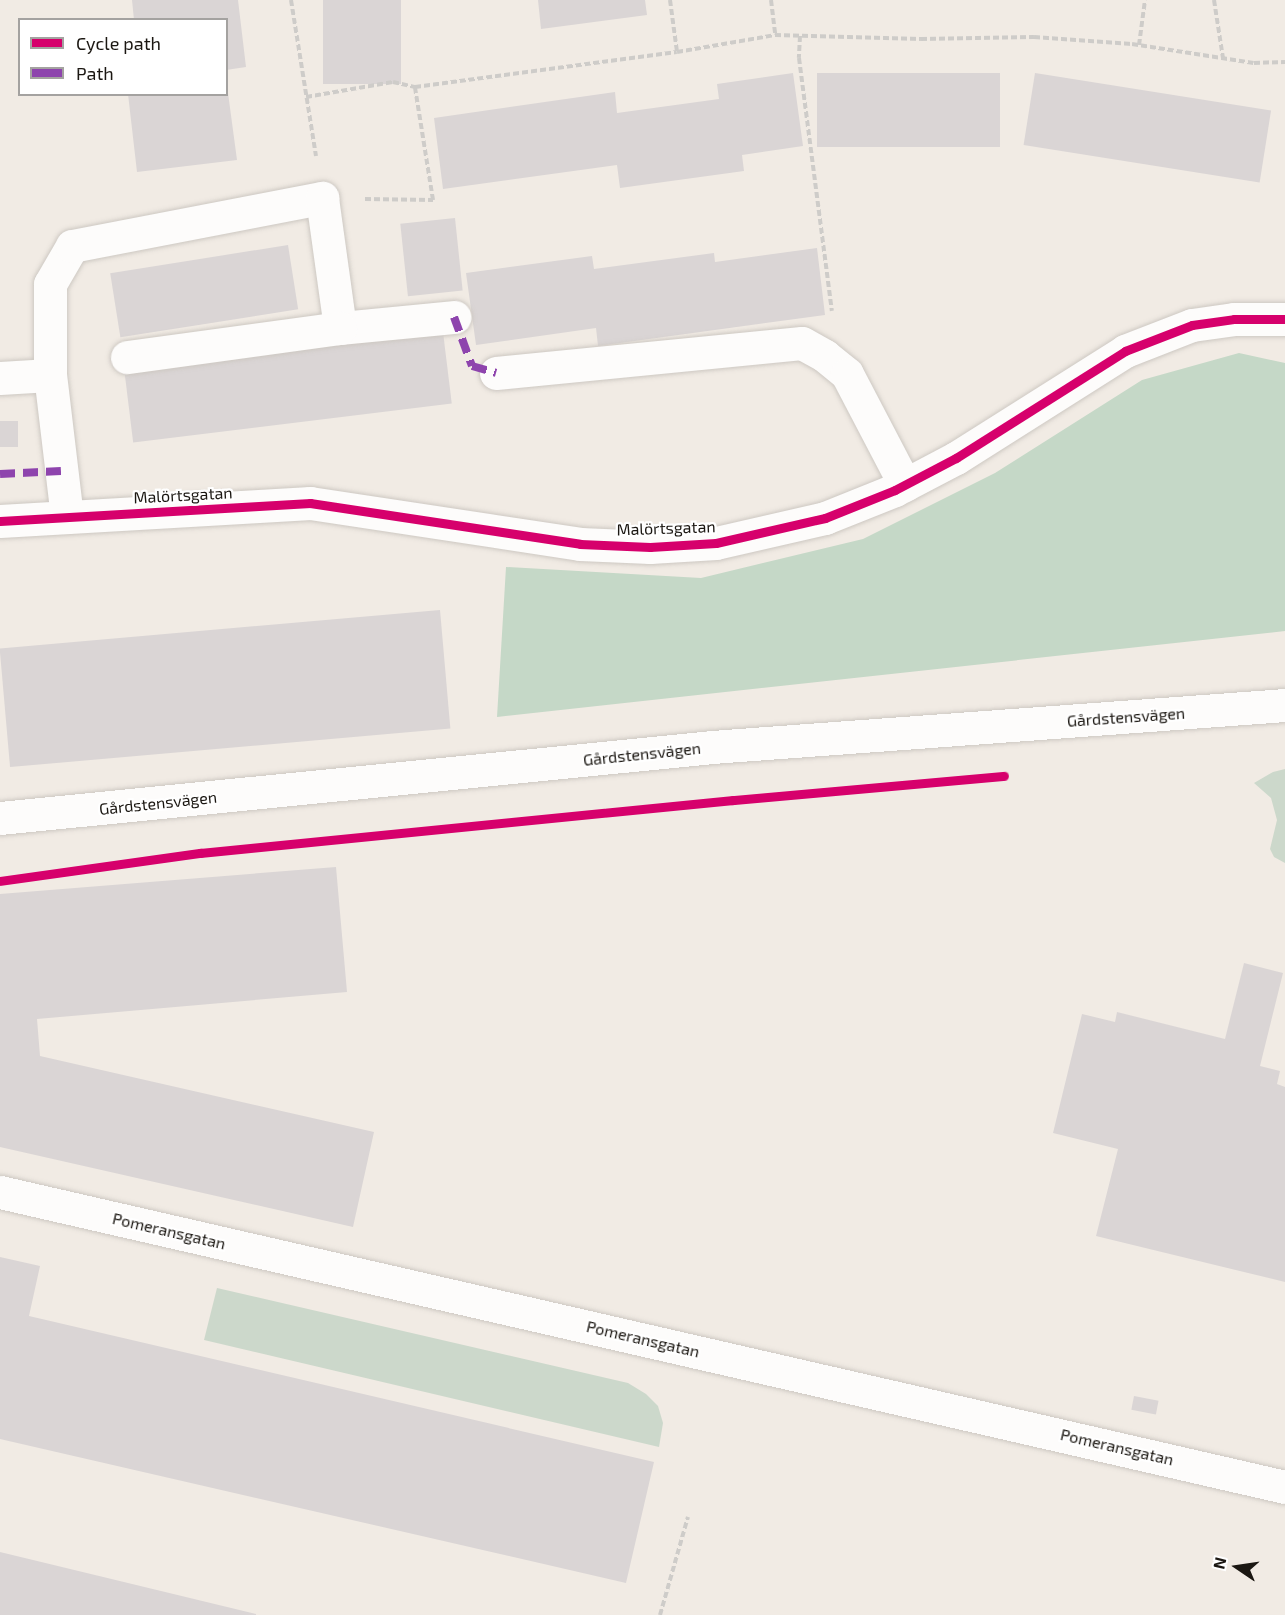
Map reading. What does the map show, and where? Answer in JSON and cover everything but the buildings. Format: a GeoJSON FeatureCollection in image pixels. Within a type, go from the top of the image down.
{"type":"FeatureCollection","features":[{"type":"Feature","properties":{"kind":"street"},"geometry":{"type":"LineString","coordinates":[[67,517],[50,375],[50,284],[72,246],[322,198],[340,328]]}},
{"type":"Feature","properties":{"kind":"street"},"geometry":{"type":"LineString","coordinates":[[127,357],[340,328],[454,317]]}},
{"type":"Feature","properties":{"kind":"street","name":"Malörtsgatan"},"geometry":{"type":"LineString","coordinates":[[0,521],[310,503],[580,544],[650,547],[716,543],[825,518],[905,485],[956,458],[1125,351],[1192,325],[1234,319],[1285,319]]}},
{"type":"Feature","properties":{"kind":"street"},"geometry":{"type":"LineString","coordinates":[[496,373],[802,343],[825,356],[847,374],[887,446],[905,485]]}},
{"type":"Feature","properties":{"kind":"street"},"geometry":{"type":"LineString","coordinates":[[0,378],[50,375]]}},
{"type":"Feature","properties":{"kind":"street","name":"Gårdstensvägen"},"geometry":{"type":"LineString","coordinates":[[0,818],[712,747],[1285,705]]}},
{"type":"Feature","properties":{"kind":"street","name":"Pomeransgatan"},"geometry":{"type":"LineString","coordinates":[[0,1192],[1285,1487]]}},
{"type":"Feature","properties":{"kind":"path"},"geometry":{"type":"LineString","coordinates":[[291,0],[322,198],[433,200],[415,87]]}},
{"type":"Feature","properties":{"kind":"path"},"geometry":{"type":"LineString","coordinates":[[670,0],[677,52]]}},
{"type":"Feature","properties":{"kind":"path"},"geometry":{"type":"LineString","coordinates":[[771,0],[775,34]]}},
{"type":"Feature","properties":{"kind":"path"},"geometry":{"type":"LineString","coordinates":[[1139,45],[1145,0]]}},
{"type":"Feature","properties":{"kind":"path"},"geometry":{"type":"LineString","coordinates":[[1215,0],[1223,58]]}},
{"type":"Feature","properties":{"kind":"path"},"geometry":{"type":"LineString","coordinates":[[306,97],[393,82],[415,87],[677,52],[775,34],[921,39],[1034,37],[1139,45],[1254,63],[1285,62]]}},
{"type":"Feature","properties":{"kind":"path"},"geometry":{"type":"LineString","coordinates":[[800,35],[799,58],[833,318],[825,356]]}},
{"type":"Feature","properties":{"kind":"path"},"geometry":{"type":"LineString","coordinates":[[660,1615],[688,1517]]}},
{"type":"Feature","properties":{"kind":"green space"},"geometry":{"type":"Polygon","coordinates":[[[1239,353],[1285,363],[1285,631],[497,717],[506,567],[701,578],[863,539],[995,473],[1142,380],[1239,353]]]}},
{"type":"Feature","properties":{"kind":"green space"},"geometry":{"type":"Polygon","coordinates":[[[1285,769],[1285,863],[1274,857],[1270,849],[1277,820],[1271,798],[1254,783],[1273,772],[1285,769]]]}},
{"type":"Feature","properties":{"kind":"green space"},"geometry":{"type":"Polygon","coordinates":[[[217,1288],[628,1383],[646,1394],[658,1406],[663,1423],[659,1447],[204,1340],[217,1288]]]}},
{"type":"Feature","properties":{"kind":"marked path"},"geometry":{"type":"LineString","coordinates":[[454,317],[472,366],[496,373]]}},
{"type":"Feature","properties":{"kind":"marked path"},"geometry":{"type":"LineString","coordinates":[[0,474],[61,471]]}},
{"type":"Feature","properties":{"kind":"cycle path"},"geometry":{"type":"LineString","coordinates":[[0,521],[310,503],[580,544],[650,547],[716,543],[825,518],[895,490],[956,458],[1125,351],[1192,325],[1234,319],[1285,319]]}},
{"type":"Feature","properties":{"kind":"cycle path"},"geometry":{"type":"LineString","coordinates":[[0,881],[200,853],[733,800],[1004,776]]}}]}
